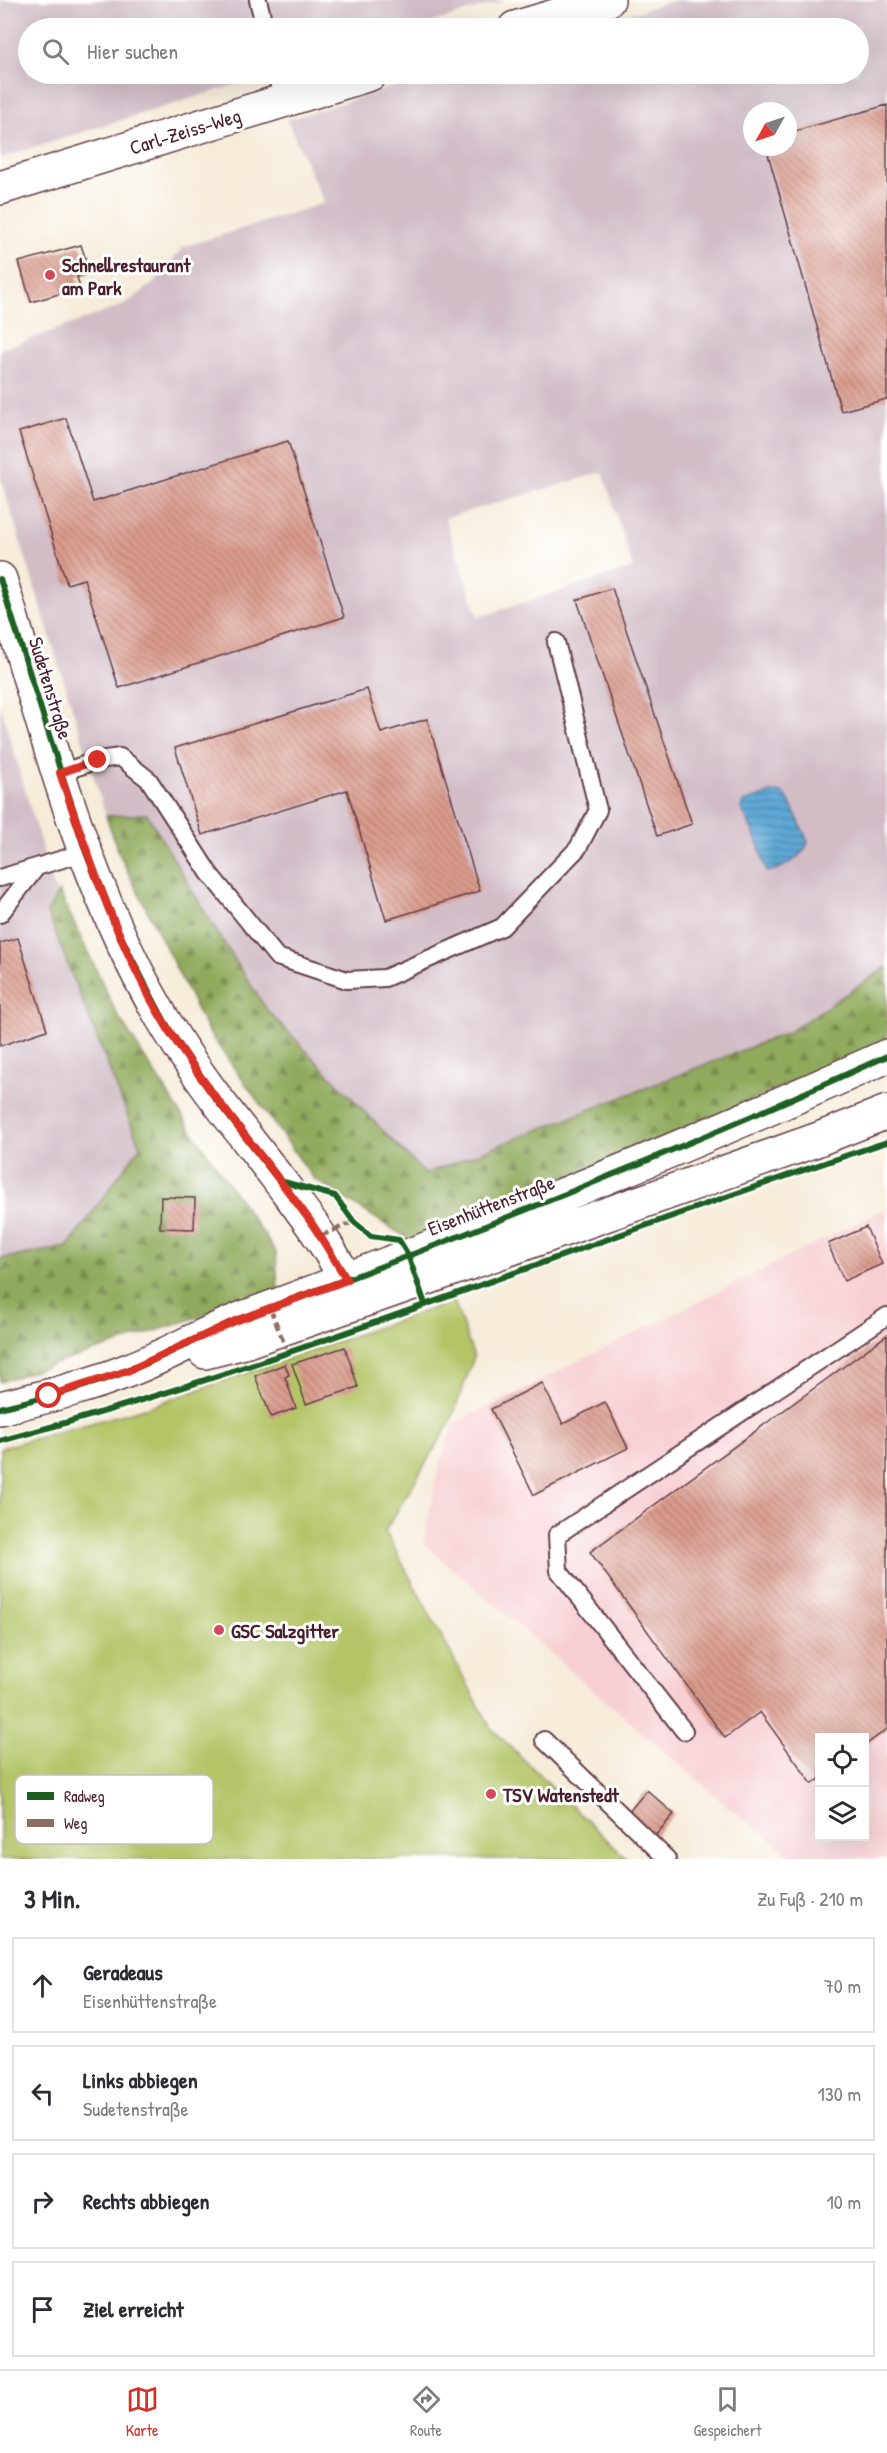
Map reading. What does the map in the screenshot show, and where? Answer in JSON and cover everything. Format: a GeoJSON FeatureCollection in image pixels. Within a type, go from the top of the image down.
{"type":"FeatureCollection","features":[{"type":"Feature","properties":{"kind":"street"},"geometry":{"type":"LineString","coordinates":[[548,18],[608,0]]}},
{"type":"Feature","properties":{"kind":"street","name":"Carl-Zeiss-Weg"},"geometry":{"type":"LineString","coordinates":[[0,188],[279,87],[300,84]]}},
{"type":"Feature","properties":{"kind":"street","name":"Sudetenstraße"},"geometry":{"type":"LineString","coordinates":[[0,579],[86,852],[124,945],[170,1032],[216,1099],[310,1220],[352,1291]]}},
{"type":"Feature","properties":{"kind":"street","name":"Eisenhüttenstraße"},"geometry":{"type":"LineString","coordinates":[[352,1291],[610,1176],[771,1109],[887,1056]]}},
{"type":"Feature","properties":{"kind":"street","name":"Eisenhüttenstraße"},"geometry":{"type":"LineString","coordinates":[[0,1408],[49,1396],[130,1370],[235,1321],[352,1291],[816,1140],[887,1112]]}},
{"type":"Feature","properties":{"kind":"lane"},"geometry":{"type":"LineString","coordinates":[[258,0],[262,18]]}},
{"type":"Feature","properties":{"kind":"lane"},"geometry":{"type":"LineString","coordinates":[[60,773],[98,760],[120,757],[149,780],[209,873],[277,957],[347,980],[386,978],[502,927],[578,849],[598,810],[556,642]]}},
{"type":"Feature","properties":{"kind":"lane"},"geometry":{"type":"LineString","coordinates":[[0,878],[86,852]]}},
{"type":"Feature","properties":{"kind":"lane"},"geometry":{"type":"LineString","coordinates":[[0,914],[36,868]]}},
{"type":"Feature","properties":{"kind":"lane"},"geometry":{"type":"LineString","coordinates":[[684,1731],[559,1570],[556,1535],[887,1316]]}},
{"type":"Feature","properties":{"kind":"lane"},"geometry":{"type":"LineString","coordinates":[[544,1740],[667,1859]]}},
{"type":"Feature","properties":{"kind":"shaded area"},"geometry":{"type":"Polygon","coordinates":[[[0,0],[506,0],[446,18],[18,18],[18,84],[237,84],[0,158],[0,0]]]}},
{"type":"Feature","properties":{"kind":"shaded area"},"geometry":{"type":"Polygon","coordinates":[[[676,0],[887,0],[887,967],[789,1032],[425,1174],[267,1010],[217,932],[147,814],[106,816],[0,476],[0,350],[124,305],[154,283],[183,247],[324,203],[287,120],[404,84],[869,84],[869,18],[616,18],[676,0]],[[603,472],[445,518],[478,617],[633,568],[603,472]]]}},
{"type":"Feature","properties":{"kind":"shaded area"},"geometry":{"type":"Polygon","coordinates":[[[0,704],[53,885],[113,1015],[182,1130],[67,1247],[0,1259],[0,704]]]}},
{"type":"Feature","properties":{"kind":"shaded area"},"geometry":{"type":"Polygon","coordinates":[[[887,1208],[887,1859],[796,1859],[733,1811],[423,1543],[439,1466],[454,1423],[887,1208]]]}},
{"type":"Feature","properties":{"kind":"green space"},"geometry":{"type":"Polygon","coordinates":[[[147,814],[217,932],[267,1010],[425,1174],[789,1032],[887,967],[887,1037],[859,1052],[503,1212],[414,1243],[313,1178],[207,1030],[119,854],[106,816],[147,814]]]}},
{"type":"Feature","properties":{"kind":"green space"},"geometry":{"type":"Polygon","coordinates":[[[59,891],[118,1016],[190,1128],[276,1252],[278,1291],[0,1382],[0,1259],[67,1247],[140,1147],[47,912],[59,891]]]}},
{"type":"Feature","properties":{"kind":"green space","name":"GSC Salzgitter"},"geometry":{"type":"Polygon","coordinates":[[[454,1301],[474,1357],[451,1421],[385,1531],[491,1728],[627,1859],[0,1859],[0,1448],[149,1407],[454,1301]]]}},
{"type":"Feature","properties":{"kind":"water"},"geometry":{"type":"Polygon","coordinates":[[[772,793],[785,795],[808,842],[797,858],[778,869],[766,872],[756,839],[741,808],[743,802],[772,793]]]}},
{"type":"Feature","properties":{"kind":"building"},"geometry":{"type":"Polygon","coordinates":[[[887,105],[887,399],[841,411],[769,156],[797,156],[797,130],[887,105]]]}},
{"type":"Feature","properties":{"kind":"building","name":"Schnellrestaurant am Park"},"geometry":{"type":"Polygon","coordinates":[[[81,245],[90,273],[77,277],[80,288],[31,302],[19,262],[81,245]]]}},
{"type":"Feature","properties":{"kind":"building"},"geometry":{"type":"Polygon","coordinates":[[[66,418],[93,502],[288,441],[344,617],[119,688],[84,579],[67,584],[19,432],[66,418]]]}},
{"type":"Feature","properties":{"kind":"building"},"geometry":{"type":"Polygon","coordinates":[[[612,588],[692,824],[657,836],[577,600],[612,588]]]}},
{"type":"Feature","properties":{"kind":"building"},"geometry":{"type":"Polygon","coordinates":[[[367,689],[381,733],[427,719],[480,891],[386,920],[347,790],[202,835],[175,748],[367,689]]]}},
{"type":"Feature","properties":{"kind":"building"},"geometry":{"type":"Polygon","coordinates":[[[18,938],[47,1030],[0,1046],[0,943],[18,938]]]}},
{"type":"Feature","properties":{"kind":"building"},"geometry":{"type":"Polygon","coordinates":[[[161,1197],[195,1198],[194,1229],[160,1228],[161,1197]]]}},
{"type":"Feature","properties":{"kind":"building"},"geometry":{"type":"Polygon","coordinates":[[[866,1227],[882,1264],[844,1281],[828,1244],[866,1227]]]}},
{"type":"Feature","properties":{"kind":"building"},"geometry":{"type":"Polygon","coordinates":[[[887,1335],[887,1729],[869,1742],[869,1733],[815,1733],[815,1782],[812,1784],[760,1712],[725,1738],[590,1552],[887,1335]]]}},
{"type":"Feature","properties":{"kind":"building"},"geometry":{"type":"Polygon","coordinates":[[[345,1347],[358,1387],[306,1404],[292,1364],[345,1347]]]}},
{"type":"Feature","properties":{"kind":"building"},"geometry":{"type":"Polygon","coordinates":[[[285,1364],[289,1375],[285,1377],[296,1408],[271,1417],[255,1376],[285,1364]]]}},
{"type":"Feature","properties":{"kind":"building"},"geometry":{"type":"Polygon","coordinates":[[[542,1383],[563,1424],[605,1402],[628,1448],[534,1495],[491,1409],[542,1383]]]}},
{"type":"Feature","properties":{"kind":"building"},"geometry":{"type":"Polygon","coordinates":[[[647,1790],[674,1814],[654,1837],[627,1814],[647,1790]]]}},
{"type":"Feature","properties":{"kind":"marked path"},"geometry":{"type":"LineString","coordinates":[[320,1236],[354,1222]]}},
{"type":"Feature","properties":{"kind":"marked path"},"geometry":{"type":"LineString","coordinates":[[270,1308],[288,1353]]}},
{"type":"Feature","properties":{"kind":"cycle path"},"geometry":{"type":"LineString","coordinates":[[0,579],[86,852],[119,934],[170,1032],[216,1099],[280,1181],[335,1196],[354,1222],[371,1236],[399,1240],[408,1255],[425,1304]]}},
{"type":"Feature","properties":{"kind":"cycle path"},"geometry":{"type":"LineString","coordinates":[[0,1408],[81,1387],[129,1370],[235,1321],[412,1255],[651,1159],[887,1056]]}},
{"type":"Feature","properties":{"kind":"cycle path"},"geometry":{"type":"LineString","coordinates":[[0,1441],[224,1374],[887,1142]]}},
{"type":"Feature","properties":{"kind":"place","name":"Schnellrestaurant am Park"},"geometry":{"type":"Point","coordinates":[50,275]}},
{"type":"Feature","properties":{"kind":"place","name":"GSC Salzgitter"},"geometry":{"type":"Point","coordinates":[219,1630]}},
{"type":"Feature","properties":{"kind":"place","name":"TSV Watenstedt"},"geometry":{"type":"Point","coordinates":[491,1794]}},
{"type":"Feature","properties":{"kind":"route"},"geometry":{"type":"LineString","coordinates":[[49,1396],[130,1370],[235,1321],[347,1280],[310,1220],[216,1099],[170,1032],[139,976],[102,894],[60,773],[98,760]]}}]}
